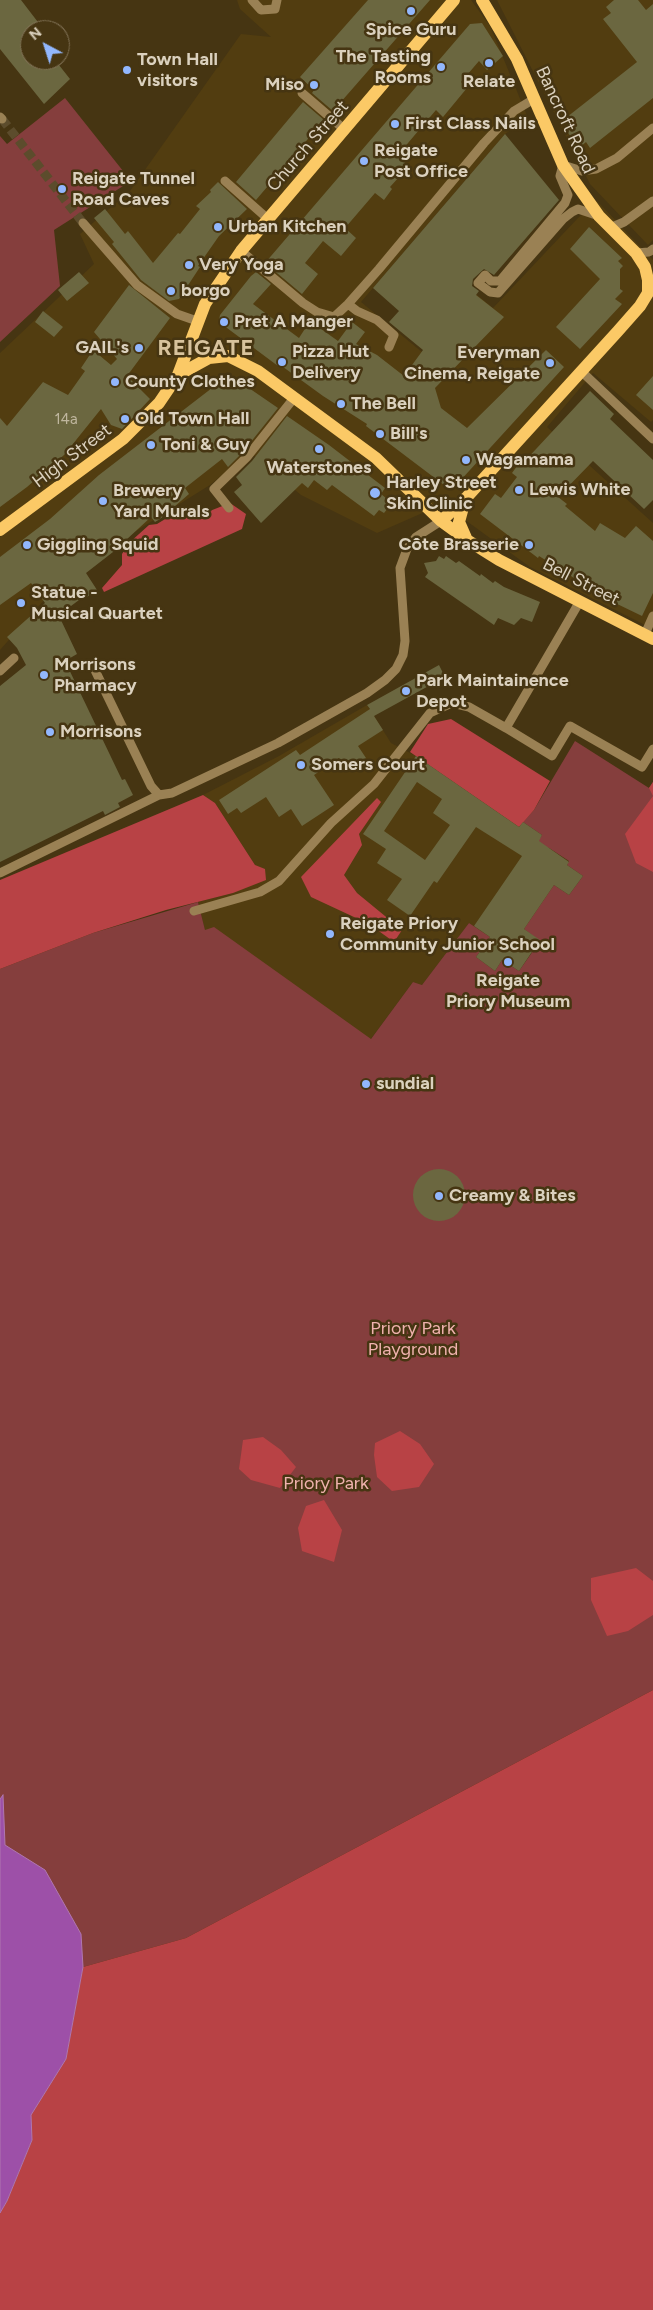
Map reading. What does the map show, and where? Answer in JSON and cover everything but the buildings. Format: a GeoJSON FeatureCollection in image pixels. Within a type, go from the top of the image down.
{"type":"FeatureCollection","features":[{"type":"Feature","properties":{"kind":"main road","name":"Church Street"},"geometry":{"type":"LineString","coordinates":[[197,321],[211,293],[241,251],[454,0]]}},
{"type":"Feature","properties":{"kind":"main road","name":"Bancroft Road"},"geometry":{"type":"LineString","coordinates":[[441,521],[466,498],[650,293],[645,267],[636,253],[599,216],[563,165],[517,59],[482,0]]}},
{"type":"Feature","properties":{"kind":"main road","name":"High Street"},"geometry":{"type":"LineString","coordinates":[[0,530],[22,516],[123,439],[159,403],[178,375],[197,321]]}},
{"type":"Feature","properties":{"kind":"main road","name":"Bell Street"},"geometry":{"type":"LineString","coordinates":[[178,375],[209,358],[228,356],[258,372],[376,458],[441,521],[467,540],[500,560],[649,636]]}},
{"type":"Feature","properties":{"kind":"main road"},"geometry":{"type":"LineString","coordinates":[[466,498],[459,522],[467,540]]}},
{"type":"Feature","properties":{"kind":"street"},"geometry":{"type":"LineString","coordinates":[[252,0],[261,10],[276,9],[277,0]]}},
{"type":"Feature","properties":{"kind":"street"},"geometry":{"type":"LineString","coordinates":[[302,92],[345,130]]}},
{"type":"Feature","properties":{"kind":"street"},"geometry":{"type":"LineString","coordinates":[[241,251],[303,303],[317,312],[334,317],[348,304],[484,143],[514,111],[534,99]]}},
{"type":"Feature","properties":{"kind":"street"},"geometry":{"type":"LineString","coordinates":[[599,216],[578,209],[572,212],[498,293],[490,292],[478,283],[485,275],[492,280],[500,281],[565,203],[568,195],[560,176],[563,165],[582,171],[596,169],[617,158],[653,128]]}},
{"type":"Feature","properties":{"kind":"street"},"geometry":{"type":"LineString","coordinates":[[225,181],[268,219]]}},
{"type":"Feature","properties":{"kind":"street"},"geometry":{"type":"LineString","coordinates":[[610,228],[624,222],[653,201]]}},
{"type":"Feature","properties":{"kind":"street"},"geometry":{"type":"LineString","coordinates":[[83,223],[137,285],[177,314],[197,321]]}},
{"type":"Feature","properties":{"kind":"street"},"geometry":{"type":"LineString","coordinates":[[636,253],[649,252],[653,249]]}},
{"type":"Feature","properties":{"kind":"street"},"geometry":{"type":"LineString","coordinates":[[348,304],[357,312],[376,320],[394,335],[389,347]]}},
{"type":"Feature","properties":{"kind":"street"},"geometry":{"type":"LineString","coordinates":[[581,371],[653,439]]}},
{"type":"Feature","properties":{"kind":"street"},"geometry":{"type":"LineString","coordinates":[[229,508],[214,489],[247,457],[294,398]]}},
{"type":"Feature","properties":{"kind":"street"},"geometry":{"type":"LineString","coordinates":[[0,873],[159,795],[172,794],[278,743],[367,693],[385,680],[396,669],[403,654],[405,641],[400,568],[407,549],[416,538],[441,521]]}},
{"type":"Feature","properties":{"kind":"street"},"geometry":{"type":"LineString","coordinates":[[506,728],[580,601]]}},
{"type":"Feature","properties":{"kind":"street"},"geometry":{"type":"LineString","coordinates":[[649,636],[653,616]]}},
{"type":"Feature","properties":{"kind":"street"},"geometry":{"type":"LineString","coordinates":[[0,671],[14,658]]}},
{"type":"Feature","properties":{"kind":"street"},"geometry":{"type":"LineString","coordinates":[[92,664],[151,786],[159,795]]}},
{"type":"Feature","properties":{"kind":"street"},"geometry":{"type":"LineString","coordinates":[[194,911],[260,892],[279,881],[331,823],[374,784],[430,713],[452,703],[468,707],[552,756],[570,726],[642,767],[653,749]]}},
{"type":"Feature","properties":{"kind":"shaded area"},"geometry":{"type":"Polygon","coordinates":[[[237,0],[471,0],[490,26],[528,118],[505,134],[361,302],[422,352],[471,290],[493,308],[578,218],[597,201],[653,260],[653,420],[651,422],[593,373],[547,427],[653,523],[653,629],[530,567],[443,504],[377,533],[301,495],[250,452],[210,485],[67,574],[0,650],[0,353],[94,264],[80,234],[130,191],[241,34],[271,37],[240,9],[237,0]]]}},
{"type":"Feature","properties":{"kind":"shaded area"},"geometry":{"type":"Polygon","coordinates":[[[497,0],[653,0],[653,240],[648,245],[590,184],[497,0]]]}},
{"type":"Feature","properties":{"kind":"shaded area"},"geometry":{"type":"Polygon","coordinates":[[[230,503],[246,514],[242,529],[104,592],[102,588],[122,565],[122,554],[129,543],[149,525],[157,524],[180,510],[192,518],[230,503]]]}},
{"type":"Feature","properties":{"kind":"shaded area","name":"Reigate Priory Community Junior School"},"geometry":{"type":"Polygon","coordinates":[[[367,705],[391,743],[416,756],[519,827],[523,822],[542,835],[535,846],[549,848],[569,861],[567,865],[583,876],[569,895],[554,885],[540,940],[519,971],[502,960],[495,971],[476,957],[489,937],[469,923],[422,985],[413,982],[364,1048],[205,930],[198,902],[233,893],[255,865],[215,803],[203,795],[279,756],[367,705]]]}},
{"type":"Feature","properties":{"kind":"shaded area"},"geometry":{"type":"Polygon","coordinates":[[[451,719],[550,781],[534,810],[519,827],[410,752],[428,724],[451,719]]]}},
{"type":"Feature","properties":{"kind":"shaded area"},"geometry":{"type":"Polygon","coordinates":[[[653,782],[653,796],[649,788],[653,782]]]}},
{"type":"Feature","properties":{"kind":"shaded area"},"geometry":{"type":"Polygon","coordinates":[[[203,795],[215,803],[255,865],[265,869],[266,880],[233,893],[166,910],[93,933],[0,969],[0,880],[203,795]]]}},
{"type":"Feature","properties":{"kind":"shaded area"},"geometry":{"type":"Polygon","coordinates":[[[653,796],[653,872],[636,863],[625,834],[653,796]]]}},
{"type":"Feature","properties":{"kind":"shaded area"},"geometry":{"type":"Polygon","coordinates":[[[377,798],[381,802],[359,834],[362,845],[344,875],[357,893],[402,930],[394,942],[369,924],[311,897],[301,877],[377,798]]]}},
{"type":"Feature","properties":{"kind":"shaded area"},"geometry":{"type":"Polygon","coordinates":[[[400,1431],[420,1444],[434,1464],[419,1487],[392,1491],[377,1477],[374,1455],[375,1443],[400,1431]]]}},
{"type":"Feature","properties":{"kind":"shaded area"},"geometry":{"type":"Polygon","coordinates":[[[263,1437],[281,1450],[296,1467],[280,1488],[251,1480],[239,1469],[243,1440],[263,1437]]]}},
{"type":"Feature","properties":{"kind":"shaded area"},"geometry":{"type":"Polygon","coordinates":[[[324,1500],[342,1530],[334,1562],[302,1551],[298,1528],[306,1506],[324,1500]]]}},
{"type":"Feature","properties":{"kind":"shaded area"},"geometry":{"type":"Polygon","coordinates":[[[636,1568],[653,1581],[653,1615],[628,1631],[607,1636],[591,1600],[591,1578],[636,1568]]]}},
{"type":"Feature","properties":{"kind":"shaded area"},"geometry":{"type":"Polygon","coordinates":[[[653,1690],[653,2310],[0,2310],[0,2213],[7,2201],[32,2140],[31,2115],[66,2059],[83,1967],[186,1938],[653,1690]]]}},
{"type":"Feature","properties":{"kind":"shaded area"},"geometry":{"type":"Polygon","coordinates":[[[3,1795],[5,1845],[45,1870],[81,1934],[83,1967],[66,2059],[31,2115],[32,2140],[7,2201],[0,2213],[0,1799],[3,1795]]]}},
{"type":"Feature","properties":{"kind":"green space"},"geometry":{"type":"Polygon","coordinates":[[[65,98],[131,181],[54,230],[60,286],[0,342],[0,136],[7,144],[65,98]]]}},
{"type":"Feature","properties":{"kind":"green space","name":"Priory Park"},"geometry":{"type":"Polygon","coordinates":[[[575,741],[649,788],[653,782],[653,1690],[186,1938],[83,1967],[66,2059],[0,2213],[0,969],[93,933],[198,902],[205,930],[214,927],[371,1039],[413,982],[422,985],[469,923],[490,937],[476,957],[495,971],[502,960],[519,971],[540,941],[524,929],[554,885],[569,895],[583,876],[567,865],[569,861],[549,848],[535,846],[542,835],[523,822],[534,810],[575,741]]]}},
{"type":"Feature","properties":{"kind":"tunnel"},"geometry":{"type":"LineString","coordinates":[[2,119],[83,223]]}},
{"type":"Feature","properties":{"kind":"place","name":"Spice Guru"},"geometry":{"type":"Point","coordinates":[411,11]}},
{"type":"Feature","properties":{"kind":"place","name":"Relate"},"geometry":{"type":"Point","coordinates":[489,63]}},
{"type":"Feature","properties":{"kind":"place","name":"The Tasting Rooms"},"geometry":{"type":"Point","coordinates":[441,67]}},
{"type":"Feature","properties":{"kind":"place","name":"Town Hall visitors"},"geometry":{"type":"Point","coordinates":[127,70]}},
{"type":"Feature","properties":{"kind":"place","name":"Miso"},"geometry":{"type":"Point","coordinates":[314,85]}},
{"type":"Feature","properties":{"kind":"place","name":"First Class Nails"},"geometry":{"type":"Point","coordinates":[395,124]}},
{"type":"Feature","properties":{"kind":"place","name":"Reigate Post Office"},"geometry":{"type":"Point","coordinates":[364,161]}},
{"type":"Feature","properties":{"kind":"place","name":"Reigate Tunnel Road Caves"},"geometry":{"type":"Point","coordinates":[62,189]}},
{"type":"Feature","properties":{"kind":"place","name":"Urban Kitchen"},"geometry":{"type":"Point","coordinates":[218,227]}},
{"type":"Feature","properties":{"kind":"place","name":"Very Yoga"},"geometry":{"type":"Point","coordinates":[189,265]}},
{"type":"Feature","properties":{"kind":"place","name":"borgo"},"geometry":{"type":"Point","coordinates":[171,291]}},
{"type":"Feature","properties":{"kind":"place","name":"Pret A Manger"},"geometry":{"type":"Point","coordinates":[224,322]}},
{"type":"Feature","properties":{"kind":"place","name":"GAIL's"},"geometry":{"type":"Point","coordinates":[139,348]}},
{"type":"Feature","properties":{"kind":"place","name":"Pizza Hut Delivery"},"geometry":{"type":"Point","coordinates":[282,362]}},
{"type":"Feature","properties":{"kind":"place","name":"Everyman Cinema, Reigate"},"geometry":{"type":"Point","coordinates":[550,363]}},
{"type":"Feature","properties":{"kind":"place","name":"County Clothes"},"geometry":{"type":"Point","coordinates":[115,382]}},
{"type":"Feature","properties":{"kind":"place","name":"The Bell"},"geometry":{"type":"Point","coordinates":[341,404]}},
{"type":"Feature","properties":{"kind":"place","name":"Old Town Hall"},"geometry":{"type":"Point","coordinates":[125,419]}},
{"type":"Feature","properties":{"kind":"place","name":"Bill's"},"geometry":{"type":"Point","coordinates":[380,434]}},
{"type":"Feature","properties":{"kind":"place","name":"Toni & Guy"},"geometry":{"type":"Point","coordinates":[151,445]}},
{"type":"Feature","properties":{"kind":"place","name":"Waterstones"},"geometry":{"type":"Point","coordinates":[319,449]}},
{"type":"Feature","properties":{"kind":"place","name":"Wagamama"},"geometry":{"type":"Point","coordinates":[466,460]}},
{"type":"Feature","properties":{"kind":"place","name":"Lewis White"},"geometry":{"type":"Point","coordinates":[519,490]}},
{"type":"Feature","properties":{"kind":"place","name":"Harley Street Skin Clinic"},"geometry":{"type":"Point","coordinates":[375,493]}},
{"type":"Feature","properties":{"kind":"place","name":"Brewery Yard Murals"},"geometry":{"type":"Point","coordinates":[103,501]}},
{"type":"Feature","properties":{"kind":"place","name":"Giggling Squid"},"geometry":{"type":"Point","coordinates":[27,545]}},
{"type":"Feature","properties":{"kind":"place","name":"Côte Brasserie"},"geometry":{"type":"Point","coordinates":[529,545]}},
{"type":"Feature","properties":{"kind":"place","name":"Statue - Musical Quartet"},"geometry":{"type":"Point","coordinates":[21,603]}},
{"type":"Feature","properties":{"kind":"place","name":"Morrisons Pharmacy"},"geometry":{"type":"Point","coordinates":[44,675]}},
{"type":"Feature","properties":{"kind":"place","name":"Park Maintainence Depot"},"geometry":{"type":"Point","coordinates":[406,691]}},
{"type":"Feature","properties":{"kind":"place","name":"Morrisons"},"geometry":{"type":"Point","coordinates":[50,732]}},
{"type":"Feature","properties":{"kind":"place","name":"Somers Court"},"geometry":{"type":"Point","coordinates":[301,765]}},
{"type":"Feature","properties":{"kind":"place","name":"Reigate Priory Community Junior School"},"geometry":{"type":"Point","coordinates":[330,934]}},
{"type":"Feature","properties":{"kind":"place","name":"Reigate Priory Museum"},"geometry":{"type":"Point","coordinates":[508,962]}},
{"type":"Feature","properties":{"kind":"place","name":"sundial"},"geometry":{"type":"Point","coordinates":[366,1084]}},
{"type":"Feature","properties":{"kind":"place","name":"Creamy & Bites"},"geometry":{"type":"Point","coordinates":[439,1196]}},
{"type":"Feature","properties":{"kind":"district","name":"REIGATE"},"geometry":{"type":"Point","coordinates":[206,349]}},
{"type":"Feature","properties":{"kind":"park label","name":"Priory Park Playground"},"geometry":{"type":"Point","coordinates":[413,1339]}}]}
